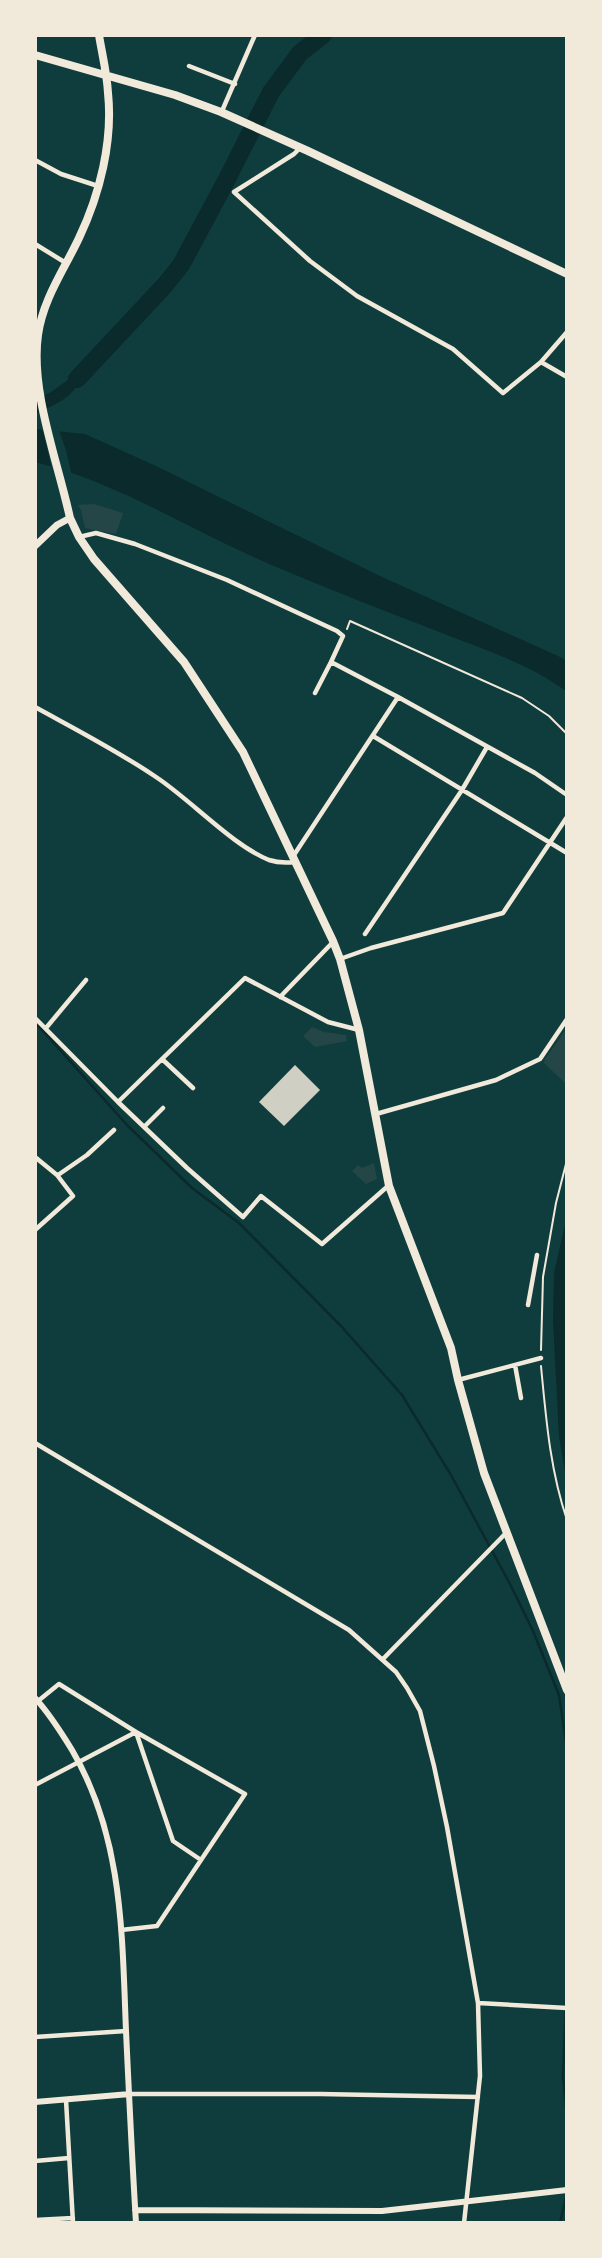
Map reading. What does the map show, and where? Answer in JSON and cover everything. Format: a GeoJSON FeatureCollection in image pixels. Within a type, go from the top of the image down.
{"type":"FeatureCollection","features":[{"type":"Feature","properties":{"kind":"main road"},"geometry":{"type":"LineString","coordinates":[[99,35],[109,104],[107,135],[98,186],[84,226],[47,301],[39,327],[36,352],[39,387],[64,497],[79,537],[94,559],[184,663],[243,752],[333,941],[359,1030],[389,1186],[447,1336],[484,1473],[564,1672],[567,1690]]}},
{"type":"Feature","properties":{"kind":"main road"},"geometry":{"type":"LineString","coordinates":[[35,55],[175,95],[243,121],[567,274]]}},
{"type":"Feature","properties":{"kind":"main road"},"geometry":{"type":"LineString","coordinates":[[35,545],[70,517]]}},
{"type":"Feature","properties":{"kind":"street"},"geometry":{"type":"LineString","coordinates":[[221,112],[255,35]]}},
{"type":"Feature","properties":{"kind":"street"},"geometry":{"type":"LineString","coordinates":[[189,65],[235,84]]}},
{"type":"Feature","properties":{"kind":"street"},"geometry":{"type":"LineString","coordinates":[[300,147],[294,154],[234,191],[317,267],[358,296],[453,349],[503,393],[541,362],[567,332]]}},
{"type":"Feature","properties":{"kind":"street"},"geometry":{"type":"LineString","coordinates":[[35,160],[69,177],[98,186]]}},
{"type":"Feature","properties":{"kind":"street"},"geometry":{"type":"LineString","coordinates":[[35,244],[66,263]]}},
{"type":"Feature","properties":{"kind":"street"},"geometry":{"type":"LineString","coordinates":[[541,362],[567,377]]}},
{"type":"Feature","properties":{"kind":"street"},"geometry":{"type":"LineString","coordinates":[[79,537],[96,533],[135,544],[227,580],[337,631],[343,636],[315,693]]}},
{"type":"Feature","properties":{"kind":"street"},"geometry":{"type":"LineString","coordinates":[[331,662],[535,773],[567,795]]}},
{"type":"Feature","properties":{"kind":"street"},"geometry":{"type":"LineString","coordinates":[[35,706],[155,776],[240,844],[268,860],[281,863],[295,859],[398,697]]}},
{"type":"Feature","properties":{"kind":"street"},"geometry":{"type":"LineString","coordinates":[[373,736],[567,853]]}},
{"type":"Feature","properties":{"kind":"street"},"geometry":{"type":"LineString","coordinates":[[365,934],[462,790],[487,747]]}},
{"type":"Feature","properties":{"kind":"street"},"geometry":{"type":"LineString","coordinates":[[340,959],[503,913],[567,817]]}},
{"type":"Feature","properties":{"kind":"street"},"geometry":{"type":"LineString","coordinates":[[280,997],[333,941]]}},
{"type":"Feature","properties":{"kind":"street"},"geometry":{"type":"LineString","coordinates":[[118,1102],[245,978],[328,1022],[359,1030]]}},
{"type":"Feature","properties":{"kind":"street"},"geometry":{"type":"LineString","coordinates":[[46,1028],[86,980]]}},
{"type":"Feature","properties":{"kind":"street"},"geometry":{"type":"LineString","coordinates":[[35,1018],[144,1127],[243,1217],[261,1196],[322,1244],[389,1186]]}},
{"type":"Feature","properties":{"kind":"street"},"geometry":{"type":"LineString","coordinates":[[376,1114],[496,1080],[540,1059],[567,1019]]}},
{"type":"Feature","properties":{"kind":"street"},"geometry":{"type":"LineString","coordinates":[[162,1059],[193,1088]]}},
{"type":"Feature","properties":{"kind":"street"},"geometry":{"type":"LineString","coordinates":[[144,1127],[163,1108]]}},
{"type":"Feature","properties":{"kind":"street"},"geometry":{"type":"LineString","coordinates":[[57,1175],[87,1155],[114,1130]]}},
{"type":"Feature","properties":{"kind":"street"},"geometry":{"type":"LineString","coordinates":[[35,1157],[57,1175],[73,1196],[35,1230]]}},
{"type":"Feature","properties":{"kind":"street"},"geometry":{"type":"LineString","coordinates":[[528,1304],[537,1255]]}},
{"type":"Feature","properties":{"kind":"street"},"geometry":{"type":"LineString","coordinates":[[458,1380],[541,1358]]}},
{"type":"Feature","properties":{"kind":"street"},"geometry":{"type":"LineString","coordinates":[[515,1365],[521,1398]]}},
{"type":"Feature","properties":{"kind":"street"},"geometry":{"type":"LineString","coordinates":[[35,1443],[349,1630],[383,1659],[407,1688],[419,1711],[428,1738],[447,1827],[478,2003],[480,2076],[464,2223]]}},
{"type":"Feature","properties":{"kind":"street"},"geometry":{"type":"LineString","coordinates":[[383,1659],[506,1533]]}},
{"type":"Feature","properties":{"kind":"street"},"geometry":{"type":"LineString","coordinates":[[121,1930],[157,1926],[245,1794],[136,1732],[59,1684],[36,1700],[79,1762],[109,1837],[116,1868],[136,2223]]}},
{"type":"Feature","properties":{"kind":"street"},"geometry":{"type":"LineString","coordinates":[[35,1785],[136,1732]]}},
{"type":"Feature","properties":{"kind":"street"},"geometry":{"type":"LineString","coordinates":[[136,1732],[173,1841],[201,1860]]}},
{"type":"Feature","properties":{"kind":"street"},"geometry":{"type":"LineString","coordinates":[[478,2003],[567,2008]]}},
{"type":"Feature","properties":{"kind":"street"},"geometry":{"type":"LineString","coordinates":[[35,2037],[127,2031]]}},
{"type":"Feature","properties":{"kind":"street"},"geometry":{"type":"LineString","coordinates":[[35,2102],[130,2094],[478,2097]]}},
{"type":"Feature","properties":{"kind":"street"},"geometry":{"type":"LineString","coordinates":[[35,2220],[73,2220],[65,2100]]}},
{"type":"Feature","properties":{"kind":"street"},"geometry":{"type":"LineString","coordinates":[[35,2161],[69,2158]]}},
{"type":"Feature","properties":{"kind":"street"},"geometry":{"type":"LineString","coordinates":[[135,2210],[382,2211],[567,2190]]}},
{"type":"Feature","properties":{"kind":"path"},"geometry":{"type":"LineString","coordinates":[[343,636],[350,621],[522,698],[549,716],[567,734]]}},
{"type":"Feature","properties":{"kind":"path"},"geometry":{"type":"LineString","coordinates":[[567,1160],[542,1277],[541,1358],[548,1437],[567,1520]]}},
{"type":"Feature","properties":{"kind":"shaded area"},"geometry":{"type":"Polygon","coordinates":[[[92,363],[69,395],[35,414],[35,400],[92,363]]]}},
{"type":"Feature","properties":{"kind":"shaded area"},"geometry":{"type":"Polygon","coordinates":[[[35,429],[85,434],[380,576],[558,656],[567,661],[567,692],[538,673],[507,658],[269,564],[96,482],[35,462],[35,429]]]}},
{"type":"Feature","properties":{"kind":"shaded area"},"geometry":{"type":"Polygon","coordinates":[[[94,504],[123,513],[116,534],[85,528],[78,505],[94,504]]]}},
{"type":"Feature","properties":{"kind":"shaded area"},"geometry":{"type":"Polygon","coordinates":[[[312,1027],[324,1032],[346,1035],[347,1041],[315,1047],[303,1036],[312,1027]]]}},
{"type":"Feature","properties":{"kind":"shaded area"},"geometry":{"type":"Polygon","coordinates":[[[567,1028],[567,1085],[544,1063],[567,1028]]]}},
{"type":"Feature","properties":{"kind":"shaded area"},"geometry":{"type":"Polygon","coordinates":[[[374,1163],[377,1179],[366,1184],[352,1171],[358,1165],[362,1168],[374,1163]]]}},
{"type":"Feature","properties":{"kind":"shaded area"},"geometry":{"type":"Polygon","coordinates":[[[567,1216],[567,1483],[559,1437],[553,1320],[554,1273],[567,1216]]]}},
{"type":"Feature","properties":{"kind":"pier"},"geometry":{"type":"Polygon","coordinates":[[[42,427],[58,428],[72,476],[52,470],[42,427]]]}},
{"type":"Feature","properties":{"kind":"building"},"geometry":{"type":"Polygon","coordinates":[[[295,1065],[320,1090],[284,1126],[259,1102],[295,1065]]]}},
{"type":"Feature","properties":{"kind":"waterway"},"geometry":{"type":"LineString","coordinates":[[77,379],[181,265],[271,92],[300,53],[323,35]]}},
{"type":"Feature","properties":{"kind":"waterway"},"geometry":{"type":"LineString","coordinates":[[35,1022],[127,1125],[192,1188],[239,1223],[341,1326],[402,1395],[451,1475],[533,1631],[559,1695],[567,1748]]}},
{"type":"Feature","properties":{"kind":"waterway"},"geometry":{"type":"LineString","coordinates":[[567,1977],[563,2076],[567,2116]]}},
{"type":"Feature","properties":{"kind":"waterway"},"geometry":{"type":"LineString","coordinates":[[560,2223],[567,2193]]}}]}
